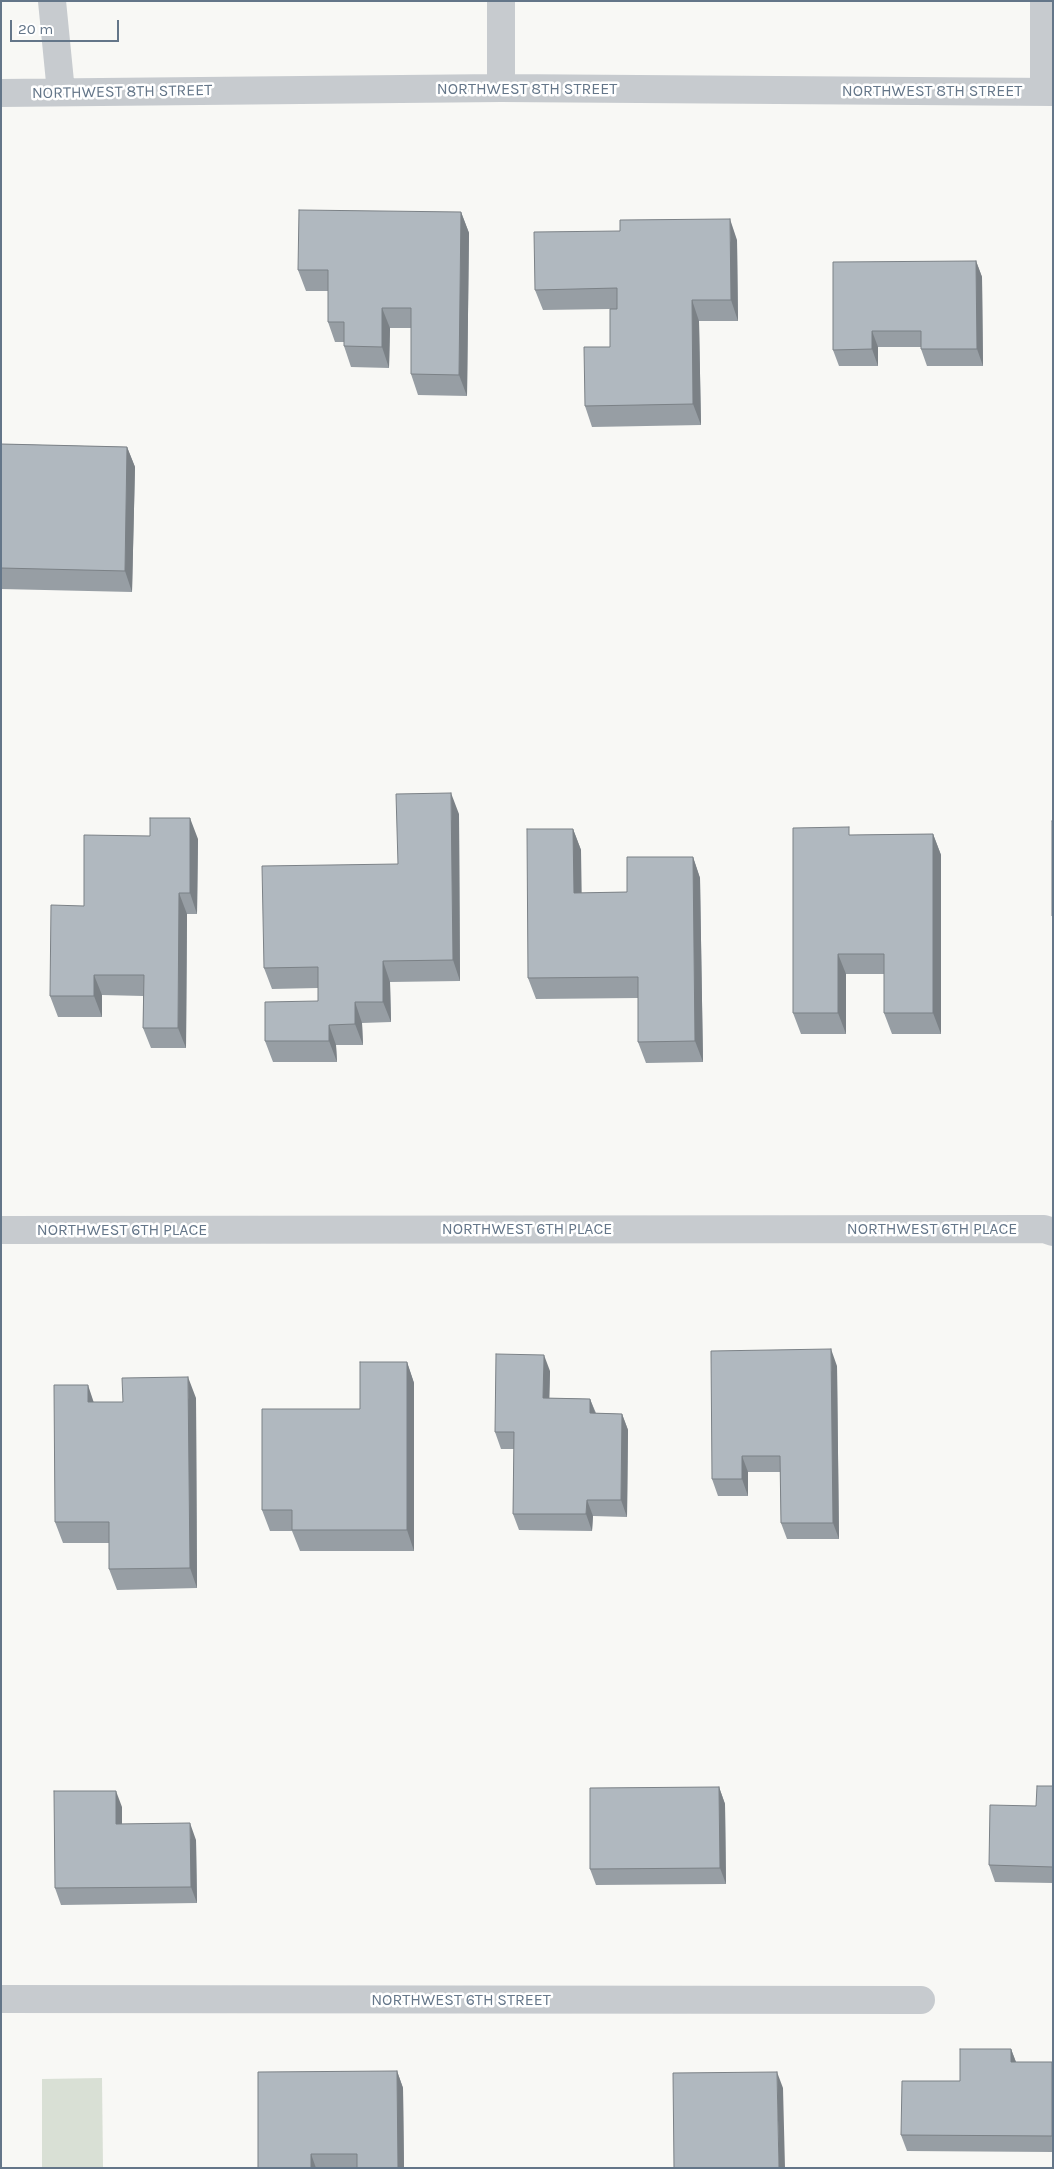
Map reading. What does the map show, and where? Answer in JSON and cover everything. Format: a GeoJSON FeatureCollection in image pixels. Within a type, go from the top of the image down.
{"type":"FeatureCollection","features":[{"type":"Feature","properties":{"kind":"street"},"geometry":{"type":"LineString","coordinates":[[52,1],[61,92]]}},
{"type":"Feature","properties":{"kind":"street"},"geometry":{"type":"LineString","coordinates":[[501,1],[501,88]]}},
{"type":"Feature","properties":{"kind":"street"},"geometry":{"type":"LineString","coordinates":[[1044,1],[1048,92]]}},
{"type":"Feature","properties":{"kind":"street","name":"NORTHWEST 8TH STREET"},"geometry":{"type":"LineString","coordinates":[[1,92],[501,88],[1048,92]]}},
{"type":"Feature","properties":{"kind":"street","name":"NORTHWEST 6TH PLACE"},"geometry":{"type":"LineString","coordinates":[[1,1230],[1044,1229],[1053,1232]]}},
{"type":"Feature","properties":{"kind":"street","name":"NORTHWEST 6TH STREET"},"geometry":{"type":"LineString","coordinates":[[1,1999],[921,2000]]}},
{"type":"Feature","properties":{"kind":"shaded area"},"geometry":{"type":"Polygon","coordinates":[[[102,2078],[103,2168],[42,2168],[42,2079],[102,2078]]]}},
{"type":"Feature","properties":{"kind":"building"},"geometry":{"type":"Polygon","coordinates":[[[299,210],[461,212],[459,375],[411,374],[411,308],[382,308],[382,347],[344,346],[344,322],[328,322],[328,270],[298,270],[299,210]]]}},
{"type":"Feature","properties":{"kind":"building"},"geometry":{"type":"Polygon","coordinates":[[[730,219],[731,300],[692,300],[693,404],[585,406],[584,347],[610,347],[610,309],[617,309],[617,288],[535,290],[534,232],[620,231],[620,220],[730,219]]]}},
{"type":"Feature","properties":{"kind":"building"},"geometry":{"type":"Polygon","coordinates":[[[976,261],[977,349],[921,349],[921,331],[872,331],[872,349],[833,350],[833,262],[976,261]]]}},
{"type":"Feature","properties":{"kind":"building"},"geometry":{"type":"Polygon","coordinates":[[[1,444],[127,447],[125,571],[1,568],[1,444]]]}},
{"type":"Feature","properties":{"kind":"building"},"geometry":{"type":"Polygon","coordinates":[[[451,793],[453,960],[383,961],[383,1002],[355,1002],[355,1024],[329,1025],[329,1041],[265,1041],[265,1002],[318,1001],[318,967],[264,968],[262,866],[398,864],[396,794],[451,793]]]}},
{"type":"Feature","properties":{"kind":"building"},"geometry":{"type":"Polygon","coordinates":[[[150,818],[190,818],[190,893],[179,893],[178,1028],[143,1028],[144,975],[94,975],[94,996],[50,996],[51,905],[84,906],[84,835],[150,836],[150,818]]]}},
{"type":"Feature","properties":{"kind":"building"},"geometry":{"type":"Polygon","coordinates":[[[1053,821],[1053,916],[1052,916],[1053,821]]]}},
{"type":"Feature","properties":{"kind":"building"},"geometry":{"type":"Polygon","coordinates":[[[849,827],[849,835],[933,834],[933,1013],[884,1013],[884,954],[838,954],[838,1013],[793,1013],[793,828],[849,827]]]}},
{"type":"Feature","properties":{"kind":"building"},"geometry":{"type":"Polygon","coordinates":[[[527,829],[573,829],[574,893],[627,892],[627,857],[693,857],[695,1041],[638,1042],[638,977],[528,978],[527,829]]]}},
{"type":"Feature","properties":{"kind":"building"},"geometry":{"type":"Polygon","coordinates":[[[831,1349],[833,1523],[781,1523],[780,1456],[742,1456],[742,1479],[712,1479],[711,1351],[831,1349]]]}},
{"type":"Feature","properties":{"kind":"building"},"geometry":{"type":"Polygon","coordinates":[[[496,1354],[544,1355],[543,1398],[590,1399],[590,1413],[622,1414],[621,1500],[587,1500],[586,1514],[513,1514],[514,1432],[495,1432],[496,1354]]]}},
{"type":"Feature","properties":{"kind":"building"},"geometry":{"type":"Polygon","coordinates":[[[360,1362],[407,1362],[407,1530],[292,1530],[292,1510],[262,1510],[262,1409],[360,1409],[360,1362]]]}},
{"type":"Feature","properties":{"kind":"building"},"geometry":{"type":"Polygon","coordinates":[[[188,1377],[190,1568],[109,1569],[109,1522],[55,1522],[54,1385],[88,1385],[88,1402],[123,1402],[122,1378],[188,1377]]]}},
{"type":"Feature","properties":{"kind":"building"},"geometry":{"type":"Polygon","coordinates":[[[1037,1786],[1053,1786],[1053,1867],[989,1865],[990,1805],[1036,1806],[1037,1786]]]}},
{"type":"Feature","properties":{"kind":"building"},"geometry":{"type":"Polygon","coordinates":[[[719,1787],[720,1868],[590,1869],[590,1788],[719,1787]]]}},
{"type":"Feature","properties":{"kind":"building"},"geometry":{"type":"Polygon","coordinates":[[[54,1791],[116,1791],[116,1824],[190,1823],[191,1887],[55,1888],[54,1791]]]}},
{"type":"Feature","properties":{"kind":"building"},"geometry":{"type":"Polygon","coordinates":[[[960,2049],[1011,2049],[1011,2062],[1052,2062],[1052,2136],[901,2135],[902,2081],[960,2081],[960,2049]]]}},
{"type":"Feature","properties":{"kind":"building"},"geometry":{"type":"Polygon","coordinates":[[[397,2071],[398,2168],[357,2168],[357,2154],[311,2154],[311,2168],[258,2168],[258,2072],[397,2071]]]}},
{"type":"Feature","properties":{"kind":"building"},"geometry":{"type":"Polygon","coordinates":[[[777,2072],[779,2168],[674,2168],[673,2073],[777,2072]]]}}]}
